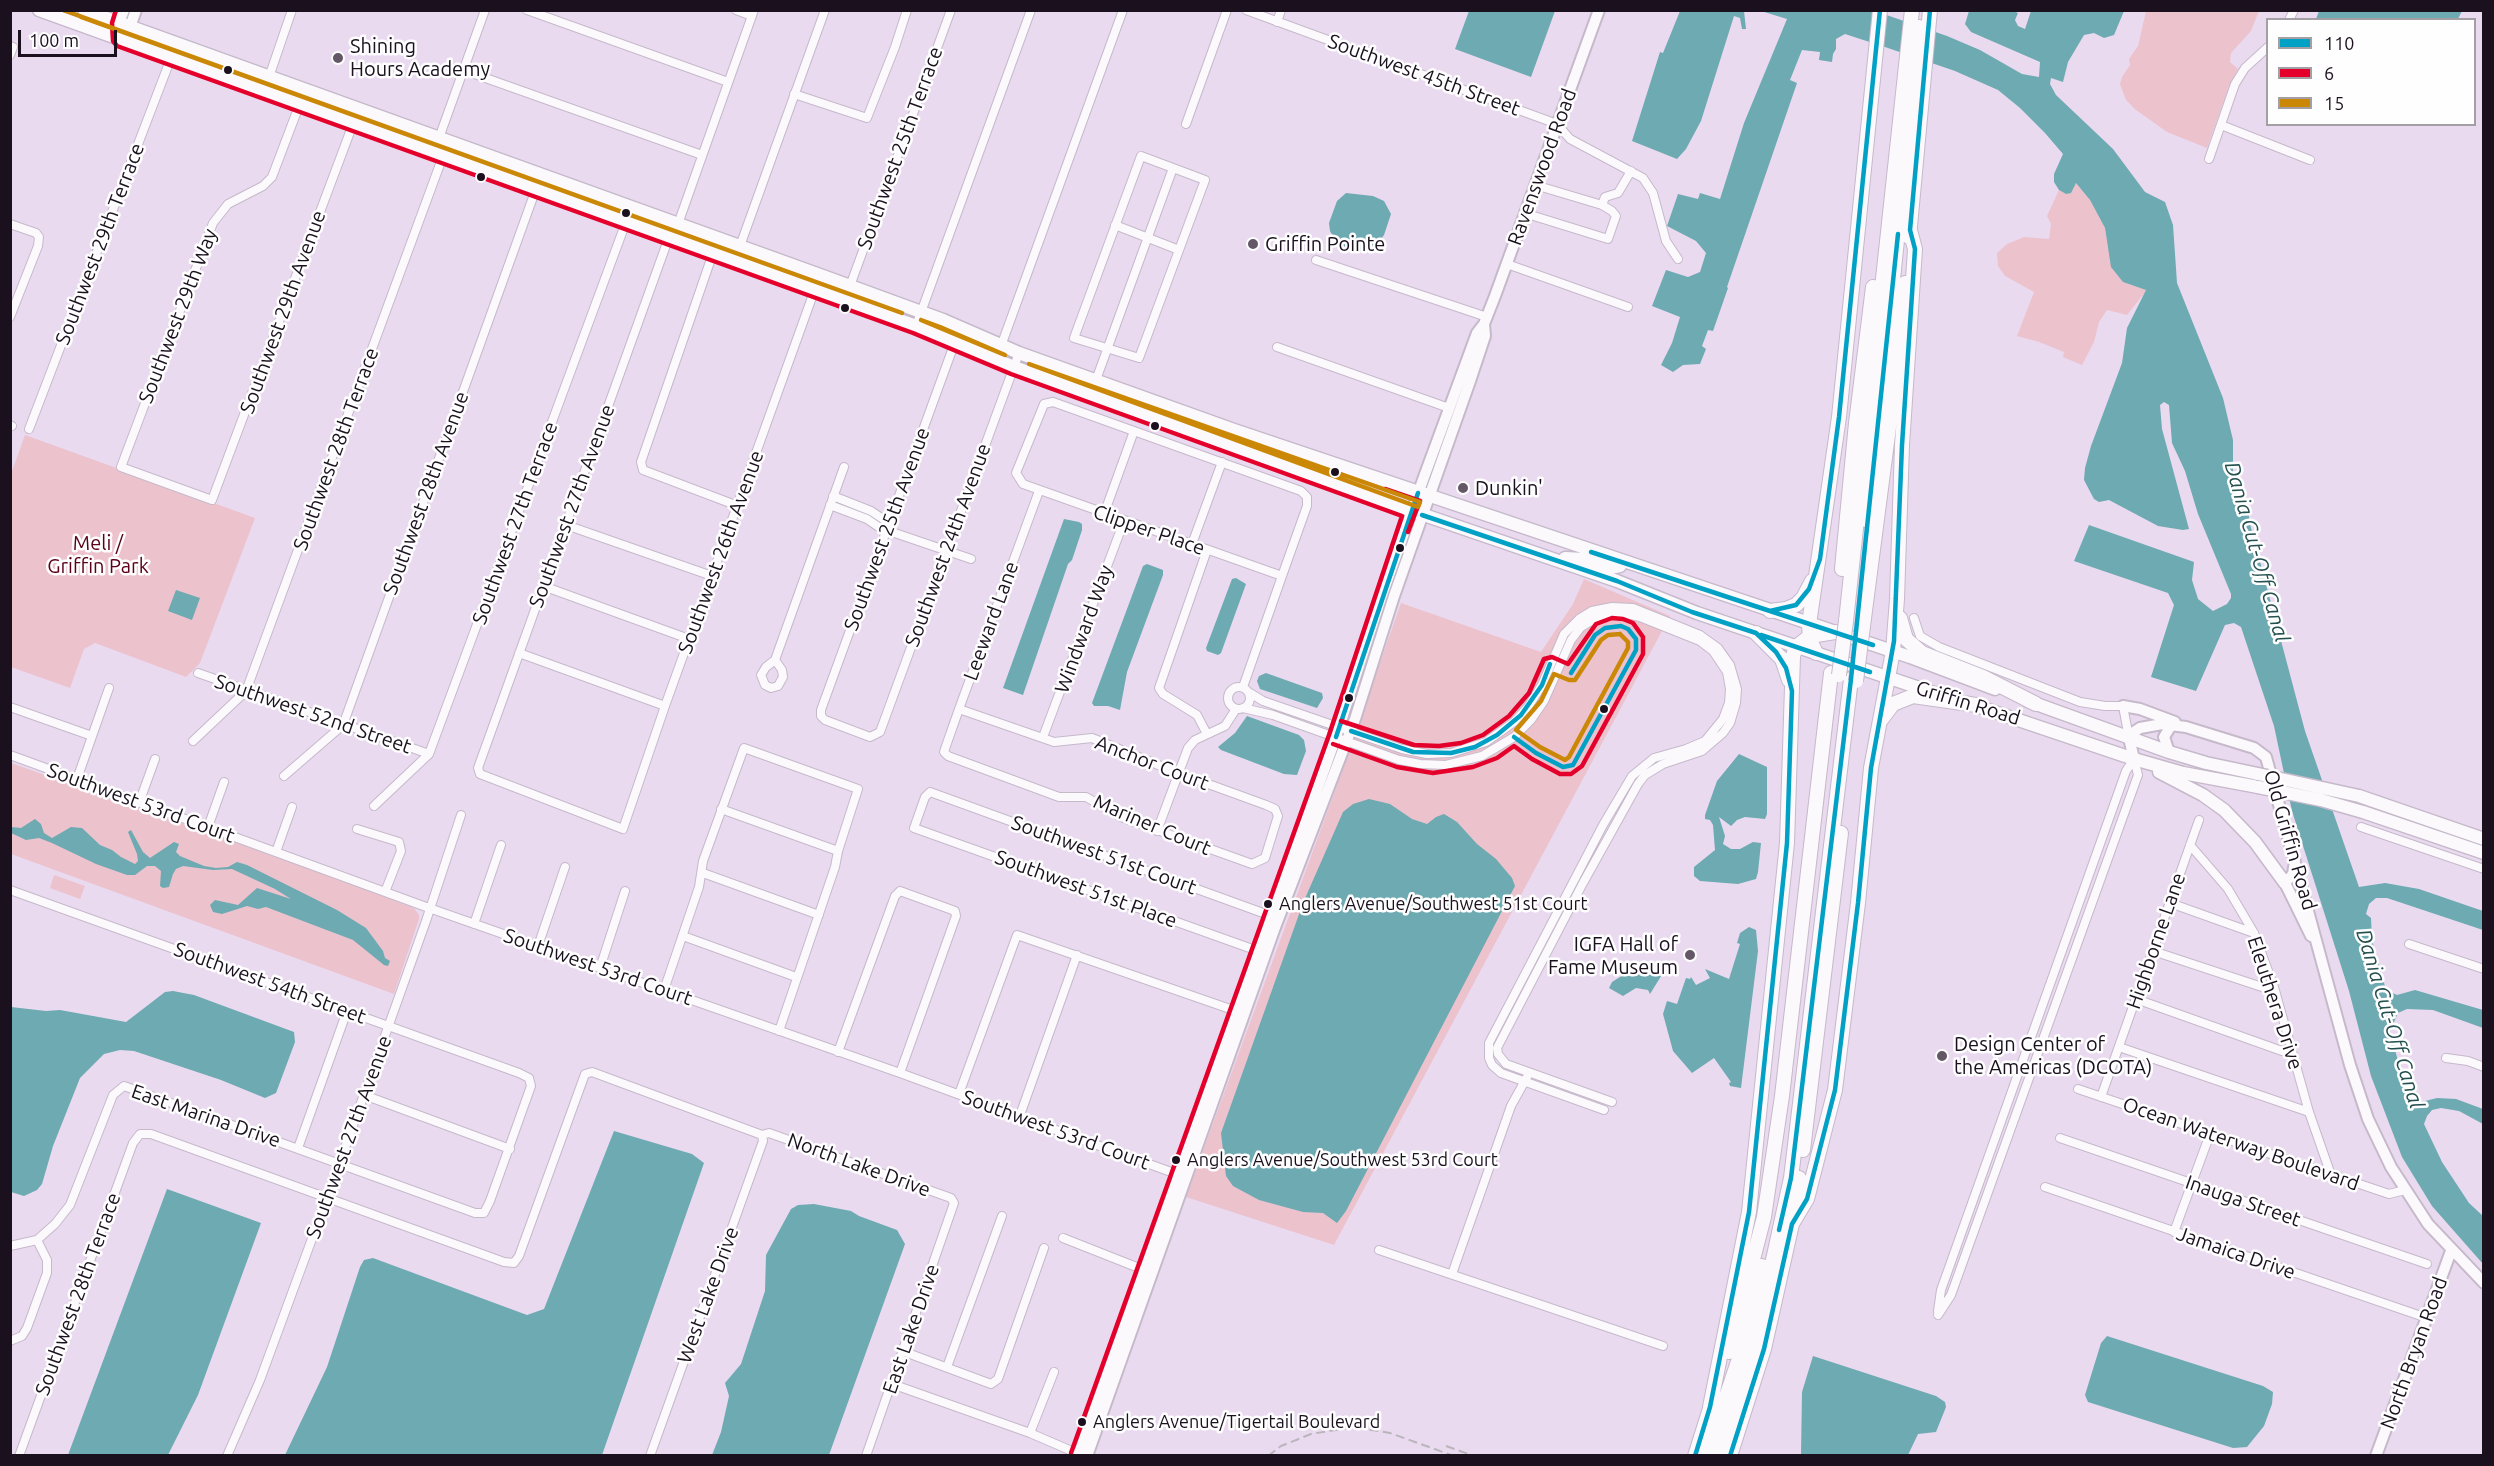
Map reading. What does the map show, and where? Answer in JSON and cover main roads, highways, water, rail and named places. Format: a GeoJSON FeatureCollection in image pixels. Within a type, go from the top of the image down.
{"type":"FeatureCollection","features":[{"type":"Feature","properties":{"kind":"highway"},"geometry":{"type":"LineString","coordinates":[[1816,653],[1810,630],[1839,417],[1880,10]]}},
{"type":"Feature","properties":{"kind":"highway"},"geometry":{"type":"LineString","coordinates":[[1847,625],[1889,427],[1910,230],[1912,66],[1905,10]]}},
{"type":"Feature","properties":{"kind":"highway"},"geometry":{"type":"LineString","coordinates":[[1730,1455],[1764,1349],[1792,1224],[1811,1097],[1834,911],[1856,423],[1922,12]]}},
{"type":"Feature","properties":{"kind":"highway"},"geometry":{"type":"LineString","coordinates":[[1720,1455],[1753,1351],[1791,1178],[1844,677],[1847,625],[1912,66],[1922,12]]}},
{"type":"Feature","properties":{"kind":"highway"},"geometry":{"type":"LineString","coordinates":[[1792,1224],[1807,1199],[1835,1090],[1858,903],[1871,768],[1893,651],[1901,456],[1915,249],[1910,230]]}},
{"type":"Feature","properties":{"kind":"highway"},"geometry":{"type":"LineString","coordinates":[[1770,611],[1786,609],[1803,598],[1820,559]]}},
{"type":"Feature","properties":{"kind":"highway"},"geometry":{"type":"LineString","coordinates":[[1896,609],[1901,629],[1912,647],[1983,677],[2036,705]]}},
{"type":"Feature","properties":{"kind":"highway"},"geometry":{"type":"LineString","coordinates":[[1710,1407],[1749,1212],[1787,843],[1792,691],[1796,647],[1810,630],[1847,625]]}},
{"type":"Feature","properties":{"kind":"highway"},"geometry":{"type":"LineString","coordinates":[[1756,633],[1781,658],[1792,691]]}},
{"type":"Feature","properties":{"kind":"highway"},"geometry":{"type":"LineString","coordinates":[[1695,1455],[1736,1330],[1764,1218],[1844,677]]}},
{"type":"Feature","properties":{"kind":"highway"},"geometry":{"type":"LineString","coordinates":[[1706,1455],[1743,1347],[1772,1220],[1786,1132],[1844,677]]}},
{"type":"Feature","properties":{"kind":"highway"},"geometry":{"type":"LineString","coordinates":[[1880,722],[1893,704],[1917,695],[1976,705]]}},
{"type":"Feature","properties":{"kind":"main road","name":"Griffin Road"},"geometry":{"type":"LineString","coordinates":[[39,10],[815,289],[1088,394],[1417,513],[1617,581],[1692,612],[2134,759],[2195,775],[2321,800],[2484,853]]}},
{"type":"Feature","properties":{"kind":"main road"},"geometry":{"type":"LineString","coordinates":[[84,10],[820,275],[921,312],[1019,353],[1149,400],[1770,611],[1810,630]]}},
{"type":"Feature","properties":{"kind":"main road"},"geometry":{"type":"LineString","coordinates":[[647,229],[678,224]]}},
{"type":"Feature","properties":{"kind":"main road"},"geometry":{"type":"LineString","coordinates":[[669,237],[700,232]]}},
{"type":"Feature","properties":{"kind":"main road"},"geometry":{"type":"LineString","coordinates":[[1088,394],[1100,392],[1134,404],[1149,400]]}},
{"type":"Feature","properties":{"kind":"main road"},"geometry":{"type":"LineString","coordinates":[[1149,415],[1162,411],[1212,429],[1224,426]]}},
{"type":"Feature","properties":{"kind":"main road"},"geometry":{"type":"LineString","coordinates":[[1546,556],[1583,559],[1610,568],[1620,566],[1622,562]]}},
{"type":"Feature","properties":{"kind":"main road"},"geometry":{"type":"LineString","coordinates":[[1617,581],[1622,575],[1629,573],[1665,583],[1677,580]]}},
{"type":"Feature","properties":{"kind":"main road","name":"Griffin Road"},"geometry":{"type":"LineString","coordinates":[[1847,625],[1893,651],[2169,752],[2206,763],[2359,796],[2484,839]]}},
{"type":"Feature","properties":{"kind":"main road"},"geometry":{"type":"LineString","coordinates":[[2134,759],[2203,795],[2224,810],[2259,847],[2285,883]]}},
{"type":"Feature","properties":{"kind":"water","name":"Dania Cut-Off Canal"},"geometry":{"type":"Polygon","coordinates":[[[2011,10],[2018,13],[2015,20],[2018,26],[2025,29],[2031,11],[2124,11],[2114,35],[2104,38],[2094,33],[2084,35],[2068,62],[2063,82],[2051,78],[2050,84],[2056,95],[2113,149],[2145,192],[2165,202],[2173,225],[2177,283],[2223,398],[2233,440],[2233,473],[2247,502],[2250,524],[2305,731],[2359,887],[2385,883],[2419,889],[2483,911],[2483,930],[2387,898],[2376,898],[2369,904],[2366,914],[2371,918],[2372,940],[2386,990],[2397,995],[2415,990],[2483,1010],[2483,1028],[2433,1010],[2407,1009],[2398,1013],[2390,1031],[2406,1091],[2413,1104],[2437,1098],[2456,1099],[2483,1109],[2483,1124],[2459,1111],[2441,1108],[2432,1110],[2424,1124],[2442,1162],[2469,1203],[2483,1216],[2483,1264],[2432,1206],[2402,1157],[2371,1076],[2349,991],[2292,811],[2274,726],[2241,627],[2234,623],[2225,625],[2196,691],[2151,677],[2174,605],[2168,593],[2074,561],[2089,525],[2194,562],[2192,580],[2198,599],[2213,611],[2227,604],[2231,598],[2198,514],[2185,471],[2172,443],[2169,405],[2164,402],[2160,405],[2162,429],[2189,529],[2158,526],[2109,500],[2099,502],[2094,499],[2084,480],[2091,446],[2122,363],[2127,328],[2146,290],[2123,282],[2111,267],[2105,228],[2090,200],[2076,183],[2071,193],[2066,194],[2059,190],[2054,182],[2054,174],[2063,154],[2045,133],[1998,90],[1955,71],[1885,47],[1845,34],[1836,39],[1832,62],[1819,60],[1820,52],[1802,50],[1790,80],[1797,83],[1713,331],[1708,330],[1702,346],[1706,349],[1700,364],[1683,365],[1673,372],[1661,365],[1672,343],[1680,317],[1652,306],[1666,270],[1688,277],[1700,272],[1706,253],[1696,241],[1667,226],[1678,194],[1698,199],[1700,193],[1720,199],[1744,123],[1787,19],[1761,11],[1875,11],[1947,36],[1980,50],[2022,74],[2039,77],[2040,62],[1971,32],[1965,24],[1969,11],[2011,10]]]}},
{"type":"Feature","properties":{"kind":"water"},"geometry":{"type":"Polygon","coordinates":[[[2319,10],[2462,11],[2458,18],[2316,18],[2319,10]]]}},
{"type":"Feature","properties":{"kind":"water"},"geometry":{"type":"Polygon","coordinates":[[[1469,11],[1555,11],[1531,77],[1455,49],[1469,11]]]}},
{"type":"Feature","properties":{"kind":"water"},"geometry":{"type":"Polygon","coordinates":[[[1680,11],[1744,11],[1746,29],[1742,29],[1740,18],[1734,16],[1701,121],[1686,149],[1677,159],[1632,141],[1660,52],[1663,53],[1680,11]]]}},
{"type":"Feature","properties":{"kind":"water"},"geometry":{"type":"Polygon","coordinates":[[[1346,193],[1373,196],[1384,201],[1391,214],[1384,235],[1378,243],[1361,251],[1349,249],[1336,242],[1330,231],[1329,223],[1337,201],[1346,193]]]}},
{"type":"Feature","properties":{"kind":"water"},"geometry":{"type":"Polygon","coordinates":[[[1064,519],[1079,522],[1082,524],[1082,530],[1023,695],[1003,688],[1064,519]]]}},
{"type":"Feature","properties":{"kind":"water"},"geometry":{"type":"Polygon","coordinates":[[[1147,564],[1163,570],[1163,575],[1127,672],[1120,710],[1108,706],[1094,706],[1092,703],[1143,566],[1147,564]]]}},
{"type":"Feature","properties":{"kind":"water"},"geometry":{"type":"Polygon","coordinates":[[[1236,578],[1246,584],[1221,653],[1218,655],[1207,651],[1206,648],[1232,579],[1236,578]]]}},
{"type":"Feature","properties":{"kind":"water"},"geometry":{"type":"Polygon","coordinates":[[[176,590],[200,598],[192,620],[168,611],[176,590]]]}},
{"type":"Feature","properties":{"kind":"water"},"geometry":{"type":"Polygon","coordinates":[[[1266,673],[1322,693],[1323,698],[1317,708],[1260,689],[1257,681],[1259,676],[1266,673]]]}},
{"type":"Feature","properties":{"kind":"water"},"geometry":{"type":"Polygon","coordinates":[[[1247,716],[1299,735],[1304,740],[1306,751],[1297,775],[1284,774],[1218,747],[1235,733],[1247,716]]]}},
{"type":"Feature","properties":{"kind":"water"},"geometry":{"type":"Polygon","coordinates":[[[1739,754],[1767,767],[1767,814],[1765,819],[1745,817],[1737,820],[1731,826],[1719,817],[1725,836],[1723,844],[1731,849],[1740,849],[1753,842],[1761,843],[1756,879],[1738,884],[1700,881],[1694,876],[1694,867],[1715,850],[1713,825],[1710,820],[1705,819],[1705,815],[1717,781],[1739,754]]]}},
{"type":"Feature","properties":{"kind":"water"},"geometry":{"type":"Polygon","coordinates":[[[1369,799],[1390,804],[1412,819],[1427,824],[1444,814],[1457,822],[1477,844],[1496,859],[1512,878],[1515,886],[1346,1211],[1337,1223],[1323,1213],[1303,1212],[1259,1200],[1233,1186],[1226,1176],[1221,1133],[1303,903],[1343,812],[1353,804],[1369,799]]]}},
{"type":"Feature","properties":{"kind":"water"},"geometry":{"type":"Polygon","coordinates":[[[35,819],[41,824],[44,833],[52,838],[71,827],[82,828],[100,845],[135,864],[138,861],[128,832],[131,830],[143,852],[150,858],[174,842],[179,844],[176,852],[180,856],[204,866],[228,867],[237,862],[247,865],[337,910],[366,928],[383,951],[385,958],[390,961],[388,966],[353,940],[266,907],[258,909],[247,906],[222,914],[213,912],[210,905],[215,900],[238,905],[257,888],[291,899],[232,869],[213,870],[183,866],[176,869],[169,887],[163,888],[160,886],[161,871],[155,866],[147,866],[135,875],[127,875],[96,864],[39,838],[26,840],[11,833],[11,827],[21,828],[35,819]]]}},
{"type":"Feature","properties":{"kind":"water"},"geometry":{"type":"Polygon","coordinates":[[[1749,927],[1756,930],[1758,951],[1741,1088],[1730,1086],[1731,1082],[1714,1058],[1692,1073],[1673,1051],[1663,1014],[1667,1001],[1677,1004],[1686,978],[1691,977],[1696,985],[1710,978],[1705,969],[1729,979],[1740,944],[1737,943],[1740,933],[1749,927]]]}},
{"type":"Feature","properties":{"kind":"water"},"geometry":{"type":"Polygon","coordinates":[[[1646,969],[1663,973],[1650,994],[1648,990],[1636,988],[1623,996],[1609,988],[1612,982],[1620,977],[1634,970],[1646,969]]]}},
{"type":"Feature","properties":{"kind":"water"},"geometry":{"type":"Polygon","coordinates":[[[173,991],[194,995],[294,1032],[295,1042],[276,1093],[265,1098],[221,1080],[134,1051],[120,1050],[104,1054],[80,1078],[53,1146],[42,1184],[37,1190],[24,1196],[11,1192],[11,1007],[46,1011],[60,1010],[126,1022],[165,992],[173,991]]]}},
{"type":"Feature","properties":{"kind":"water"},"geometry":{"type":"Polygon","coordinates":[[[614,1131],[692,1154],[704,1163],[602,1455],[285,1455],[327,1367],[364,1260],[373,1258],[527,1315],[544,1309],[614,1131]]]}},
{"type":"Feature","properties":{"kind":"water"},"geometry":{"type":"Polygon","coordinates":[[[167,1189],[261,1223],[198,1395],[168,1455],[68,1455],[167,1189]]]}},
{"type":"Feature","properties":{"kind":"water"},"geometry":{"type":"Polygon","coordinates":[[[814,1204],[851,1211],[897,1230],[905,1244],[829,1455],[712,1455],[721,1432],[729,1396],[725,1383],[741,1364],[765,1291],[766,1255],[791,1209],[798,1205],[814,1204]]]}},
{"type":"Feature","properties":{"kind":"water"},"geometry":{"type":"Polygon","coordinates":[[[2107,1336],[2263,1386],[2273,1392],[2272,1404],[2264,1426],[2247,1447],[2233,1448],[2088,1402],[2085,1395],[2101,1343],[2107,1336]]]}},
{"type":"Feature","properties":{"kind":"water"},"geometry":{"type":"Polygon","coordinates":[[[1813,1356],[1936,1396],[1945,1402],[1946,1407],[1936,1432],[1918,1434],[1908,1455],[1801,1455],[1802,1392],[1813,1356]]]}},
{"type":"Feature","properties":{"kind":"railway"},"geometry":{"type":"LineString","coordinates":[[1268,1456],[1281,1446],[1311,1434],[1353,1427],[1390,1433],[1454,1456]]}},
{"type":"Feature","properties":{"kind":"railway"},"geometry":{"type":"LineString","coordinates":[[1446,1446],[1474,1456]]}},
{"type":"Feature","properties":{"kind":"place","name":"Shining Hours Academy"},"geometry":{"type":"Point","coordinates":[338,58]}},
{"type":"Feature","properties":{"kind":"place","name":"Griffin Pointe"},"geometry":{"type":"Point","coordinates":[1253,244]}},
{"type":"Feature","properties":{"kind":"place","name":"Dunkin'"},"geometry":{"type":"Point","coordinates":[1463,488]}},
{"type":"Feature","properties":{"kind":"place","name":"Anglers Avenue/Southwest 51st Court"},"geometry":{"type":"Point","coordinates":[1268,904]}},
{"type":"Feature","properties":{"kind":"place","name":"IGFA Hall of Fame Museum"},"geometry":{"type":"Point","coordinates":[1690,955]}},
{"type":"Feature","properties":{"kind":"place","name":"Design Center of the Americas (DCOTA)"},"geometry":{"type":"Point","coordinates":[1942,1056]}},
{"type":"Feature","properties":{"kind":"place","name":"Anglers Avenue/Southwest 53rd Court"},"geometry":{"type":"Point","coordinates":[1176,1160]}},
{"type":"Feature","properties":{"kind":"place","name":"Anglers Avenue/Tigertail Boulevard"},"geometry":{"type":"Point","coordinates":[1082,1422]}},
{"type":"Feature","properties":{"kind":"park label","name":"Meli / Griffin Park"},"geometry":{"type":"Point","coordinates":[98,554]}}]}
